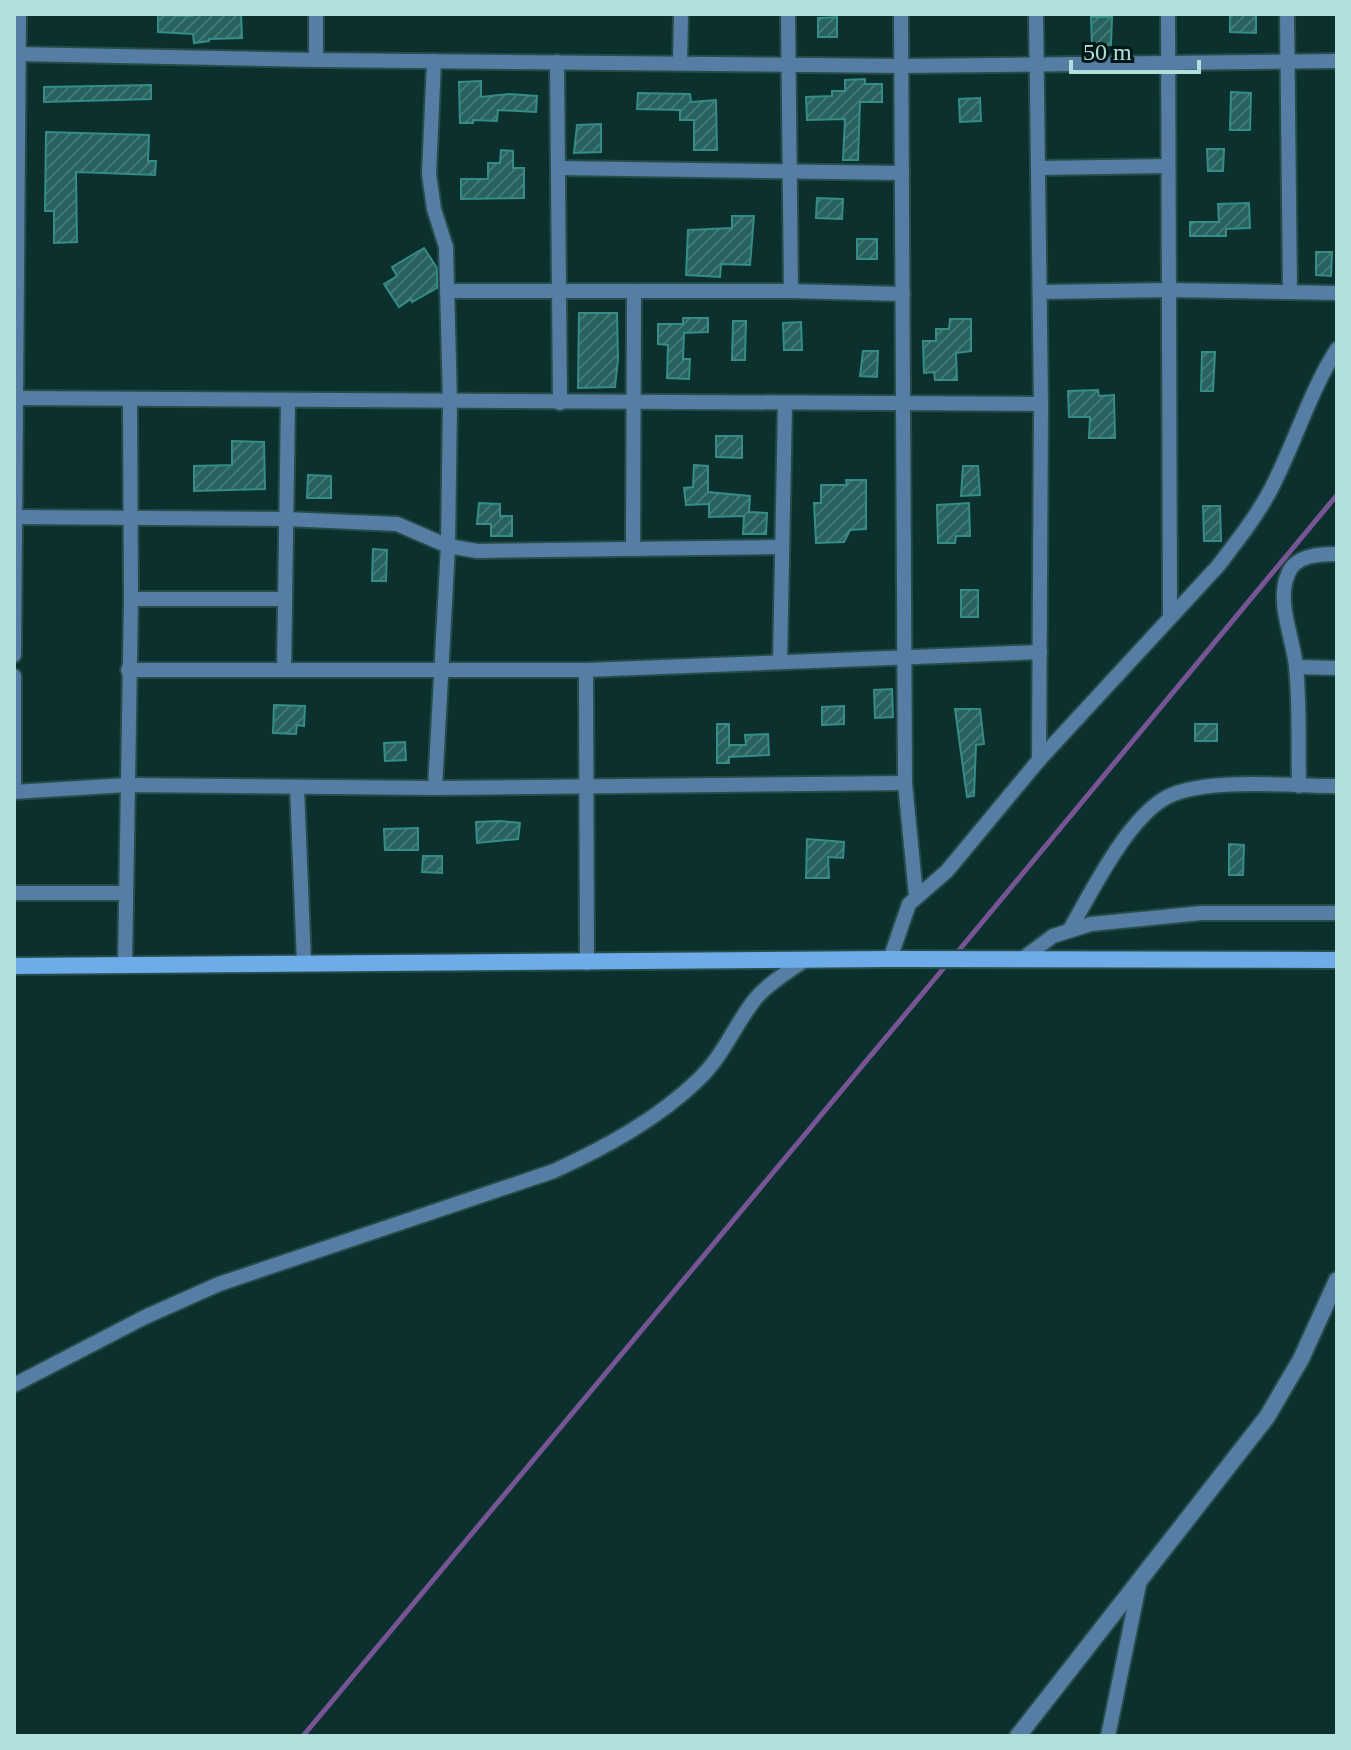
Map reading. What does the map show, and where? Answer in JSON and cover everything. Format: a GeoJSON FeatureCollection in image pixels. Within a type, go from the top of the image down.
{"type":"FeatureCollection","features":[{"type":"Feature","properties":{"kind":"main road"},"geometry":{"type":"LineString","coordinates":[[14,966],[890,959],[1337,960]]}},
{"type":"Feature","properties":{"kind":"street"},"geometry":{"type":"LineString","coordinates":[[14,655],[19,14]]}},
{"type":"Feature","properties":{"kind":"street"},"geometry":{"type":"LineString","coordinates":[[316,14],[316,60]]}},
{"type":"Feature","properties":{"kind":"street"},"geometry":{"type":"LineString","coordinates":[[680,63],[681,14]]}},
{"type":"Feature","properties":{"kind":"street"},"geometry":{"type":"LineString","coordinates":[[788,14],[791,291]]}},
{"type":"Feature","properties":{"kind":"street"},"geometry":{"type":"LineString","coordinates":[[901,14],[905,783],[916,896]]}},
{"type":"Feature","properties":{"kind":"street"},"geometry":{"type":"LineString","coordinates":[[1036,14],[1041,292],[1039,760]]}},
{"type":"Feature","properties":{"kind":"street"},"geometry":{"type":"LineString","coordinates":[[1168,14],[1170,618]]}},
{"type":"Feature","properties":{"kind":"street"},"geometry":{"type":"LineString","coordinates":[[1287,14],[1290,292]]}},
{"type":"Feature","properties":{"kind":"street"},"geometry":{"type":"LineString","coordinates":[[17,54],[901,66],[1337,61]]}},
{"type":"Feature","properties":{"kind":"street"},"geometry":{"type":"LineString","coordinates":[[434,61],[429,174],[434,209],[446,247],[450,402],[448,546],[435,788]]}},
{"type":"Feature","properties":{"kind":"street"},"geometry":{"type":"LineString","coordinates":[[557,62],[560,403]]}},
{"type":"Feature","properties":{"kind":"street"},"geometry":{"type":"LineString","coordinates":[[1039,168],[1168,166]]}},
{"type":"Feature","properties":{"kind":"street"},"geometry":{"type":"LineString","coordinates":[[558,168],[902,173]]}},
{"type":"Feature","properties":{"kind":"street"},"geometry":{"type":"LineString","coordinates":[[1041,292],[1168,290],[1337,293]]}},
{"type":"Feature","properties":{"kind":"street"},"geometry":{"type":"LineString","coordinates":[[447,291],[903,294]]}},
{"type":"Feature","properties":{"kind":"street"},"geometry":{"type":"LineString","coordinates":[[633,549],[634,291]]}},
{"type":"Feature","properties":{"kind":"street"},"geometry":{"type":"LineString","coordinates":[[890,959],[905,912],[916,896],[947,871],[1039,760],[1218,566],[1271,490],[1321,375],[1337,349]]}},
{"type":"Feature","properties":{"kind":"street"},"geometry":{"type":"LineString","coordinates":[[16,398],[1041,404]]}},
{"type":"Feature","properties":{"kind":"street"},"geometry":{"type":"LineString","coordinates":[[125,964],[131,599],[130,399]]}},
{"type":"Feature","properties":{"kind":"street"},"geometry":{"type":"LineString","coordinates":[[284,669],[288,401]]}},
{"type":"Feature","properties":{"kind":"street"},"geometry":{"type":"LineString","coordinates":[[780,662],[785,403]]}},
{"type":"Feature","properties":{"kind":"street"},"geometry":{"type":"LineString","coordinates":[[15,517],[286,519],[397,524],[448,546],[477,551],[781,547]]}},
{"type":"Feature","properties":{"kind":"street"},"geometry":{"type":"LineString","coordinates":[[1299,786],[1296,667],[1285,606],[1288,572],[1296,562],[1313,555],[1337,554]]}},
{"type":"Feature","properties":{"kind":"street"},"geometry":{"type":"LineString","coordinates":[[131,599],[283,599]]}},
{"type":"Feature","properties":{"kind":"street"},"geometry":{"type":"LineString","coordinates":[[128,670],[586,670],[1040,652]]}},
{"type":"Feature","properties":{"kind":"street"},"geometry":{"type":"LineString","coordinates":[[1296,667],[1337,668]]}},
{"type":"Feature","properties":{"kind":"street"},"geometry":{"type":"LineString","coordinates":[[586,670],[587,963]]}},
{"type":"Feature","properties":{"kind":"street"},"geometry":{"type":"LineString","coordinates":[[14,676],[14,792],[127,785],[435,788],[905,783]]}},
{"type":"Feature","properties":{"kind":"street"},"geometry":{"type":"LineString","coordinates":[[1070,929],[1105,870],[1140,820],[1162,799],[1187,789],[1229,785],[1337,786]]}},
{"type":"Feature","properties":{"kind":"street"},"geometry":{"type":"LineString","coordinates":[[297,787],[304,963]]}},
{"type":"Feature","properties":{"kind":"street"},"geometry":{"type":"LineString","coordinates":[[14,893],[126,893]]}},
{"type":"Feature","properties":{"kind":"street"},"geometry":{"type":"LineString","coordinates":[[1022,959],[1053,936],[1091,924],[1202,913],[1337,913]]}},
{"type":"Feature","properties":{"kind":"street"},"geometry":{"type":"LineString","coordinates":[[14,1385],[145,1317],[219,1284],[554,1171],[605,1147],[650,1119],[699,1079],[726,1048],[758,995],[805,960]]}},
{"type":"Feature","properties":{"kind":"street"},"geometry":{"type":"LineString","coordinates":[[1018,1736],[1267,1417],[1301,1359],[1337,1280]]}},
{"type":"Feature","properties":{"kind":"street"},"geometry":{"type":"LineString","coordinates":[[1108,1736],[1140,1579]]}},
{"type":"Feature","properties":{"kind":"building"},"geometry":{"type":"Polygon","coordinates":[[[241,14],[242,38],[209,39],[194,43],[193,34],[158,32],[158,15],[241,14]]]}},
{"type":"Feature","properties":{"kind":"building"},"geometry":{"type":"Polygon","coordinates":[[[1230,14],[1256,14],[1256,33],[1230,32],[1230,14]]]}},
{"type":"Feature","properties":{"kind":"building"},"geometry":{"type":"Polygon","coordinates":[[[837,17],[837,37],[818,37],[818,18],[837,17]]]}},
{"type":"Feature","properties":{"kind":"building"},"geometry":{"type":"Polygon","coordinates":[[[1091,17],[1112,17],[1111,45],[1092,46],[1091,17]]]}},
{"type":"Feature","properties":{"kind":"building"},"geometry":{"type":"Polygon","coordinates":[[[865,79],[865,84],[882,84],[882,102],[860,102],[858,160],[843,160],[845,119],[807,120],[806,97],[832,96],[832,91],[845,91],[845,80],[865,79]]]}},
{"type":"Feature","properties":{"kind":"building"},"geometry":{"type":"Polygon","coordinates":[[[481,81],[481,97],[509,94],[537,96],[536,112],[498,110],[497,121],[460,123],[459,82],[481,81]]]}},
{"type":"Feature","properties":{"kind":"building"},"geometry":{"type":"Polygon","coordinates":[[[151,85],[151,99],[44,102],[44,87],[151,85]]]}},
{"type":"Feature","properties":{"kind":"building"},"geometry":{"type":"Polygon","coordinates":[[[1231,92],[1251,93],[1250,130],[1230,130],[1231,92]]]}},
{"type":"Feature","properties":{"kind":"building"},"geometry":{"type":"Polygon","coordinates":[[[638,93],[690,94],[691,102],[716,100],[717,150],[694,150],[694,120],[680,120],[680,110],[637,109],[638,93]]]}},
{"type":"Feature","properties":{"kind":"building"},"geometry":{"type":"Polygon","coordinates":[[[980,98],[981,121],[960,122],[959,99],[980,98]]]}},
{"type":"Feature","properties":{"kind":"building"},"geometry":{"type":"Polygon","coordinates":[[[601,124],[601,152],[574,153],[577,125],[601,124]]]}},
{"type":"Feature","properties":{"kind":"building"},"geometry":{"type":"Polygon","coordinates":[[[46,132],[149,135],[148,161],[156,161],[155,175],[76,172],[77,242],[54,243],[54,211],[45,211],[46,132]]]}},
{"type":"Feature","properties":{"kind":"building"},"geometry":{"type":"Polygon","coordinates":[[[1207,149],[1224,149],[1223,171],[1208,171],[1207,149]]]}},
{"type":"Feature","properties":{"kind":"building"},"geometry":{"type":"Polygon","coordinates":[[[501,150],[513,151],[513,168],[524,168],[524,198],[461,199],[461,179],[488,179],[488,163],[500,163],[501,150]]]}},
{"type":"Feature","properties":{"kind":"building"},"geometry":{"type":"Polygon","coordinates":[[[817,198],[843,199],[842,219],[816,218],[817,198]]]}},
{"type":"Feature","properties":{"kind":"building"},"geometry":{"type":"Polygon","coordinates":[[[1249,203],[1250,228],[1226,229],[1226,236],[1190,236],[1190,222],[1219,222],[1218,204],[1249,203]]]}},
{"type":"Feature","properties":{"kind":"building"},"geometry":{"type":"Polygon","coordinates":[[[732,216],[754,216],[750,265],[721,264],[720,277],[686,275],[688,230],[732,228],[732,216]]]}},
{"type":"Feature","properties":{"kind":"building"},"geometry":{"type":"Polygon","coordinates":[[[857,239],[877,239],[877,259],[857,259],[857,239]]]}},
{"type":"Feature","properties":{"kind":"building"},"geometry":{"type":"Polygon","coordinates":[[[424,248],[437,268],[437,288],[399,307],[384,284],[397,276],[392,267],[424,248]]]}},
{"type":"Feature","properties":{"kind":"building"},"geometry":{"type":"Polygon","coordinates":[[[1316,252],[1332,252],[1331,276],[1316,275],[1316,252]]]}},
{"type":"Feature","properties":{"kind":"building"},"geometry":{"type":"Polygon","coordinates":[[[579,313],[617,313],[615,387],[578,388],[579,313]]]}},
{"type":"Feature","properties":{"kind":"building"},"geometry":{"type":"Polygon","coordinates":[[[683,318],[708,318],[708,332],[684,333],[683,359],[690,359],[689,379],[667,378],[668,345],[658,344],[658,324],[683,324],[683,318]]]}},
{"type":"Feature","properties":{"kind":"building"},"geometry":{"type":"Polygon","coordinates":[[[950,319],[971,319],[971,351],[956,353],[957,380],[935,380],[934,372],[924,373],[923,341],[936,341],[936,329],[949,329],[950,319]]]}},
{"type":"Feature","properties":{"kind":"building"},"geometry":{"type":"Polygon","coordinates":[[[733,321],[746,321],[745,360],[732,360],[733,321]]]}},
{"type":"Feature","properties":{"kind":"building"},"geometry":{"type":"Polygon","coordinates":[[[801,322],[802,350],[784,350],[783,323],[801,322]]]}},
{"type":"Feature","properties":{"kind":"building"},"geometry":{"type":"Polygon","coordinates":[[[863,351],[878,351],[877,377],[860,376],[863,351]]]}},
{"type":"Feature","properties":{"kind":"building"},"geometry":{"type":"Polygon","coordinates":[[[1202,352],[1215,352],[1213,391],[1201,391],[1202,352]]]}},
{"type":"Feature","properties":{"kind":"building"},"geometry":{"type":"Polygon","coordinates":[[[1098,390],[1099,396],[1114,395],[1115,438],[1089,438],[1090,417],[1069,417],[1068,391],[1098,390]]]}},
{"type":"Feature","properties":{"kind":"building"},"geometry":{"type":"Polygon","coordinates":[[[716,436],[742,436],[742,458],[716,457],[716,436]]]}},
{"type":"Feature","properties":{"kind":"building"},"geometry":{"type":"Polygon","coordinates":[[[232,441],[264,442],[265,489],[194,491],[194,466],[232,465],[232,441]]]}},
{"type":"Feature","properties":{"kind":"building"},"geometry":{"type":"Polygon","coordinates":[[[694,465],[708,466],[708,492],[750,496],[749,512],[767,513],[766,534],[743,534],[744,516],[709,517],[709,504],[686,505],[684,488],[693,487],[694,465]]]}},
{"type":"Feature","properties":{"kind":"building"},"geometry":{"type":"Polygon","coordinates":[[[963,466],[978,466],[980,495],[961,496],[963,466]]]}},
{"type":"Feature","properties":{"kind":"building"},"geometry":{"type":"Polygon","coordinates":[[[308,475],[331,476],[331,498],[307,498],[308,475]]]}},
{"type":"Feature","properties":{"kind":"building"},"geometry":{"type":"Polygon","coordinates":[[[846,480],[866,480],[866,529],[850,530],[844,542],[816,543],[814,503],[821,503],[821,485],[847,485],[846,480]]]}},
{"type":"Feature","properties":{"kind":"building"},"geometry":{"type":"Polygon","coordinates":[[[479,503],[500,504],[500,516],[512,516],[512,536],[491,536],[491,524],[477,524],[479,503]]]}},
{"type":"Feature","properties":{"kind":"building"},"geometry":{"type":"Polygon","coordinates":[[[969,503],[970,536],[956,536],[955,543],[938,543],[937,505],[969,503]]]}},
{"type":"Feature","properties":{"kind":"building"},"geometry":{"type":"Polygon","coordinates":[[[1203,506],[1220,506],[1221,541],[1204,541],[1203,506]]]}},
{"type":"Feature","properties":{"kind":"building"},"geometry":{"type":"Polygon","coordinates":[[[373,549],[387,550],[386,581],[372,581],[373,549]]]}},
{"type":"Feature","properties":{"kind":"building"},"geometry":{"type":"Polygon","coordinates":[[[961,590],[978,590],[978,617],[961,617],[961,590]]]}},
{"type":"Feature","properties":{"kind":"building"},"geometry":{"type":"Polygon","coordinates":[[[892,689],[893,717],[875,718],[874,690],[892,689]]]}},
{"type":"Feature","properties":{"kind":"building"},"geometry":{"type":"Polygon","coordinates":[[[274,705],[305,706],[304,726],[297,725],[296,734],[273,733],[274,705]]]}},
{"type":"Feature","properties":{"kind":"building"},"geometry":{"type":"Polygon","coordinates":[[[844,706],[844,724],[822,725],[822,707],[844,706]]]}},
{"type":"Feature","properties":{"kind":"building"},"geometry":{"type":"Polygon","coordinates":[[[955,709],[980,709],[984,744],[976,745],[974,796],[967,797],[955,709]]]}},
{"type":"Feature","properties":{"kind":"building"},"geometry":{"type":"Polygon","coordinates":[[[717,724],[729,724],[729,745],[746,745],[745,735],[768,734],[769,755],[729,757],[729,763],[717,763],[717,724]]]}},
{"type":"Feature","properties":{"kind":"building"},"geometry":{"type":"Polygon","coordinates":[[[1195,724],[1217,724],[1217,741],[1195,741],[1195,724]]]}},
{"type":"Feature","properties":{"kind":"building"},"geometry":{"type":"Polygon","coordinates":[[[405,742],[406,760],[385,761],[384,743],[405,742]]]}},
{"type":"Feature","properties":{"kind":"building"},"geometry":{"type":"Polygon","coordinates":[[[476,822],[520,823],[518,839],[477,843],[476,822]]]}},
{"type":"Feature","properties":{"kind":"building"},"geometry":{"type":"Polygon","coordinates":[[[418,828],[418,850],[385,850],[384,829],[418,828]]]}},
{"type":"Feature","properties":{"kind":"building"},"geometry":{"type":"Polygon","coordinates":[[[807,839],[844,842],[843,858],[828,857],[829,878],[806,878],[807,839]]]}},
{"type":"Feature","properties":{"kind":"building"},"geometry":{"type":"Polygon","coordinates":[[[1229,844],[1244,845],[1243,875],[1229,875],[1229,844]]]}},
{"type":"Feature","properties":{"kind":"building"},"geometry":{"type":"Polygon","coordinates":[[[423,856],[442,856],[442,873],[422,872],[423,856]]]}},
{"type":"Feature","properties":{"kind":"waterway"},"geometry":{"type":"LineString","coordinates":[[955,955],[1337,495]]}},
{"type":"Feature","properties":{"kind":"waterway"},"geometry":{"type":"LineString","coordinates":[[303,1736],[948,963]]}}]}
